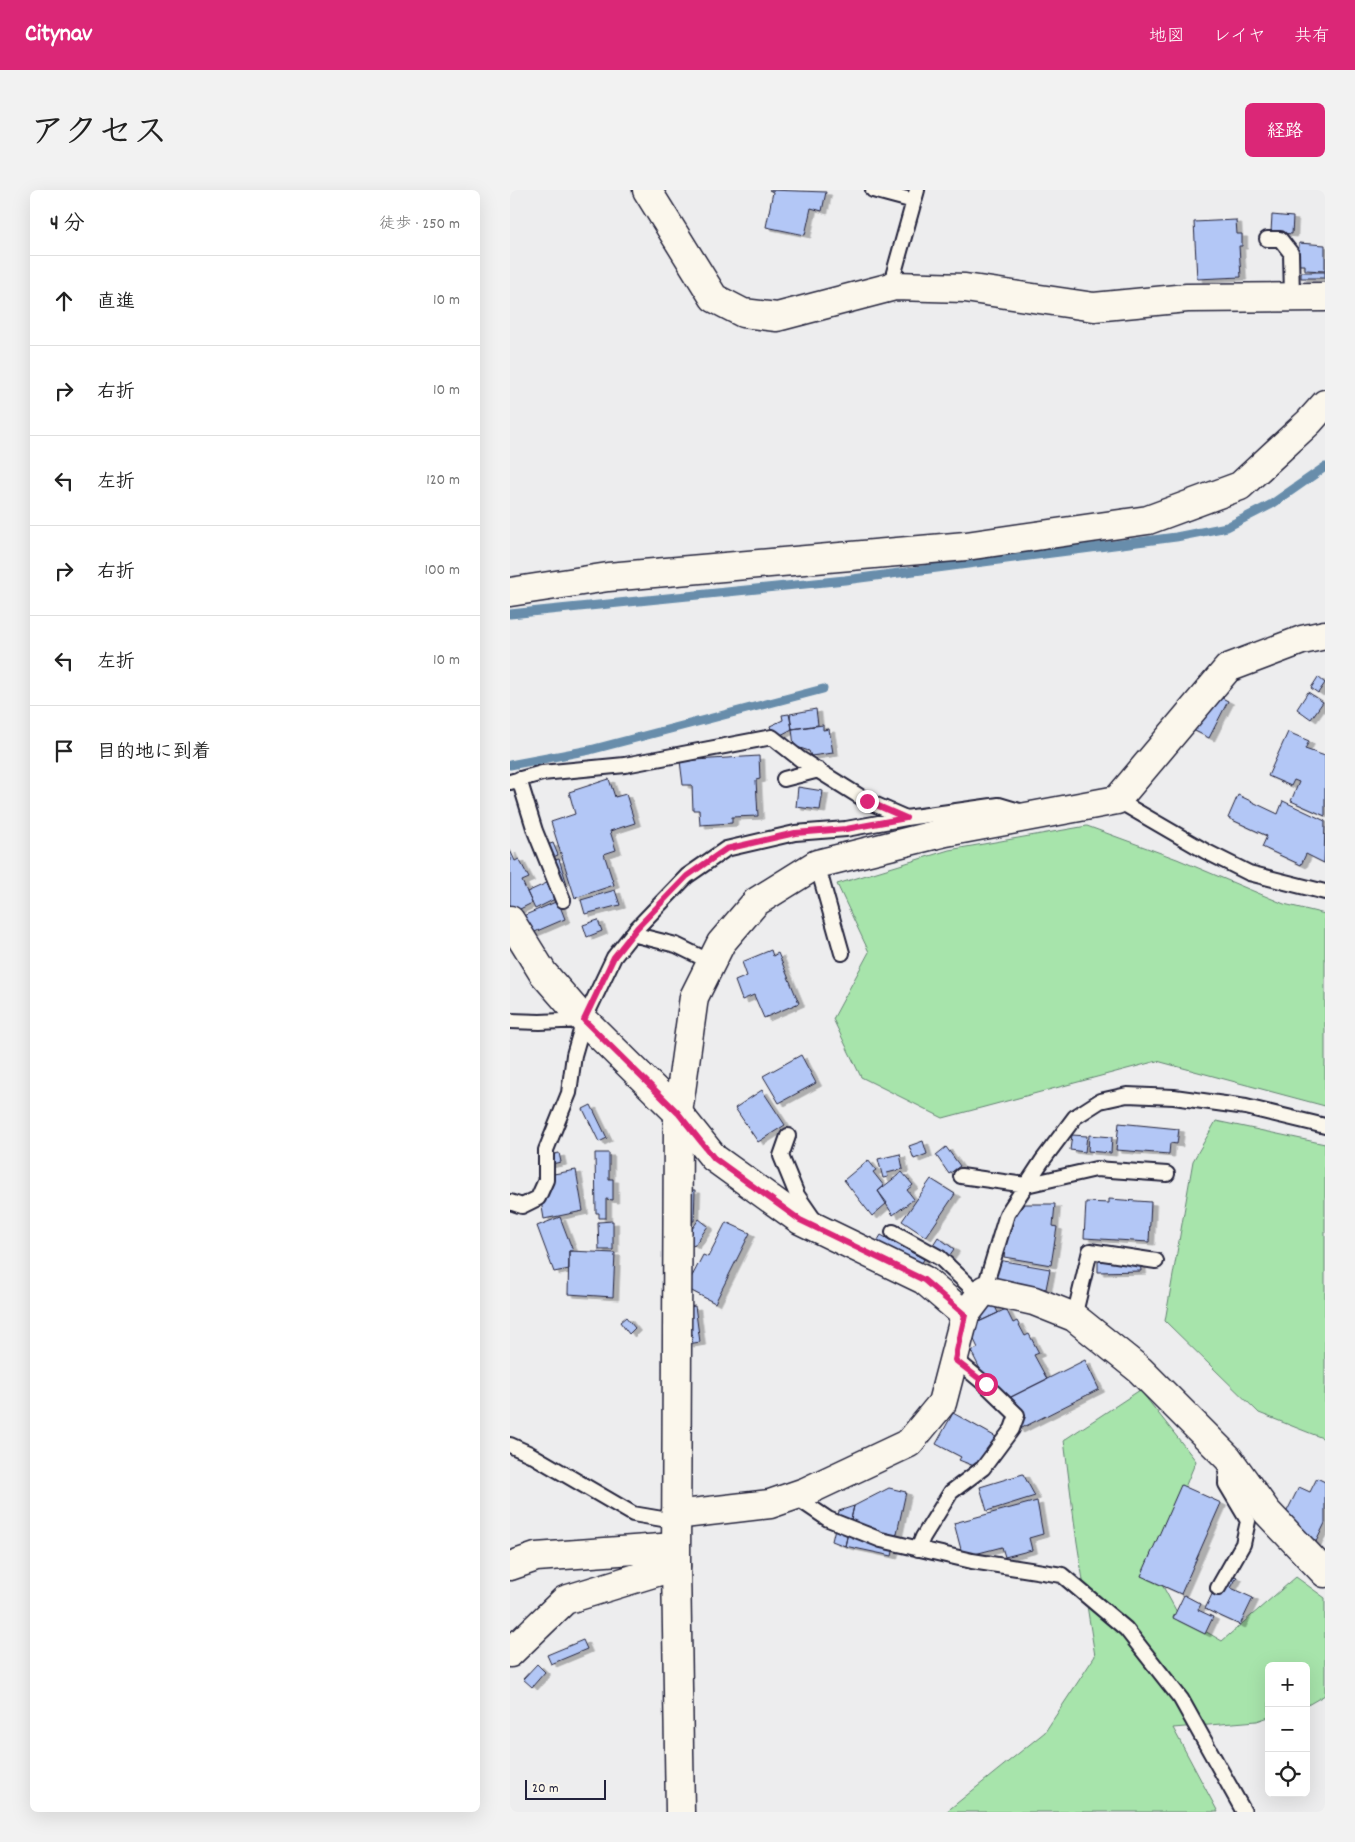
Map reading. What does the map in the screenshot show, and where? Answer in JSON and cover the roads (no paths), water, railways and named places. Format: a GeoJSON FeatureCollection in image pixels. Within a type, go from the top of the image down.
{"type":"FeatureCollection","features":[{"type":"Feature","properties":{"kind":"street"},"geometry":{"type":"LineString","coordinates":[[647,190],[714,298],[743,313],[777,316],[890,287],[965,288],[1094,307],[1187,298],[1325,297]]}},
{"type":"Feature","properties":{"kind":"street"},"geometry":{"type":"LineString","coordinates":[[510,592],[608,577],[966,546],[1148,520],[1240,486],[1310,422],[1325,404]]}},
{"type":"Feature","properties":{"kind":"street"},"geometry":{"type":"LineString","coordinates":[[680,1812],[675,1515],[678,1113],[694,996],[721,943],[756,902],[817,864],[904,841],[1117,800],[1228,668],[1302,640],[1325,635]]}},
{"type":"Feature","properties":{"kind":"street"},"geometry":{"type":"LineString","coordinates":[[510,920],[543,973],[584,1020],[678,1113],[714,1158],[800,1220],[924,1280],[976,1300],[1034,1300],[1074,1316],[1140,1370],[1228,1458],[1267,1512],[1325,1572]]}},
{"type":"Feature","properties":{"kind":"street"},"geometry":{"type":"LineString","coordinates":[[675,1515],[770,1504],[794,1496],[909,1443],[942,1403],[976,1300]]}},
{"type":"Feature","properties":{"kind":"street"},"geometry":{"type":"LineString","coordinates":[[510,1566],[536,1557],[676,1557]]}},
{"type":"Feature","properties":{"kind":"street"},"geometry":{"type":"LineString","coordinates":[[510,1653],[565,1600],[676,1557]]}},
{"type":"Feature","properties":{"kind":"lane"},"geometry":{"type":"LineString","coordinates":[[873,190],[916,195],[890,287]]}},
{"type":"Feature","properties":{"kind":"lane"},"geometry":{"type":"LineString","coordinates":[[1267,239],[1280,239],[1291,253],[1292,296]]}},
{"type":"Feature","properties":{"kind":"lane"},"geometry":{"type":"LineString","coordinates":[[563,900],[515,780],[542,773],[625,765],[772,737],[867,801],[906,818]]}},
{"type":"Feature","properties":{"kind":"lane"},"geometry":{"type":"LineString","coordinates":[[784,779],[819,770]]}},
{"type":"Feature","properties":{"kind":"lane"},"geometry":{"type":"LineString","coordinates":[[1117,800],[1205,851],[1249,873],[1325,892]]}},
{"type":"Feature","properties":{"kind":"lane"},"geometry":{"type":"LineString","coordinates":[[510,1202],[522,1206],[538,1198],[546,1180],[546,1150],[569,1093],[574,1055],[584,1020],[614,957],[632,934],[687,876],[726,849],[795,833],[846,829],[999,804],[1019,810],[1030,816]]}},
{"type":"Feature","properties":{"kind":"lane"},"geometry":{"type":"LineString","coordinates":[[817,864],[842,953]]}},
{"type":"Feature","properties":{"kind":"lane"},"geometry":{"type":"LineString","coordinates":[[632,934],[676,945],[711,962]]}},
{"type":"Feature","properties":{"kind":"lane"},"geometry":{"type":"LineString","coordinates":[[510,1021],[584,1020]]}},
{"type":"Feature","properties":{"kind":"lane"},"geometry":{"type":"LineString","coordinates":[[893,1232],[940,1258],[976,1300],[1007,1214],[1075,1118],[1100,1102],[1127,1096],[1174,1097],[1246,1107],[1325,1126]]}},
{"type":"Feature","properties":{"kind":"lane"},"geometry":{"type":"LineString","coordinates":[[788,1136],[782,1156],[784,1164],[796,1195],[823,1232]]}},
{"type":"Feature","properties":{"kind":"lane"},"geometry":{"type":"LineString","coordinates":[[961,1176],[1026,1185],[1096,1169],[1167,1174]]}},
{"type":"Feature","properties":{"kind":"lane"},"geometry":{"type":"LineString","coordinates":[[1074,1316],[1090,1251],[1156,1261]]}},
{"type":"Feature","properties":{"kind":"lane"},"geometry":{"type":"LineString","coordinates":[[918,1549],[923,1537],[951,1492],[983,1468],[1012,1429],[1017,1415],[986,1384],[955,1360]]}},
{"type":"Feature","properties":{"kind":"lane"},"geometry":{"type":"LineString","coordinates":[[510,1445],[530,1454],[633,1514],[674,1521],[675,1515]]}},
{"type":"Feature","properties":{"kind":"lane"},"geometry":{"type":"LineString","coordinates":[[1218,1588],[1244,1544],[1248,1521],[1226,1484],[1228,1458]]}},
{"type":"Feature","properties":{"kind":"lane"},"geometry":{"type":"LineString","coordinates":[[794,1496],[828,1519],[881,1540],[972,1561],[1062,1575],[1126,1629],[1181,1699],[1244,1812]]}},
{"type":"Feature","properties":{"kind":"waterway"},"geometry":{"type":"LineString","coordinates":[[510,614],[845,580],[1176,537],[1227,527],[1272,504],[1325,467]]}},
{"type":"Feature","properties":{"kind":"waterway"},"geometry":{"type":"LineString","coordinates":[[510,765],[590,750],[823,689]]}}]}
